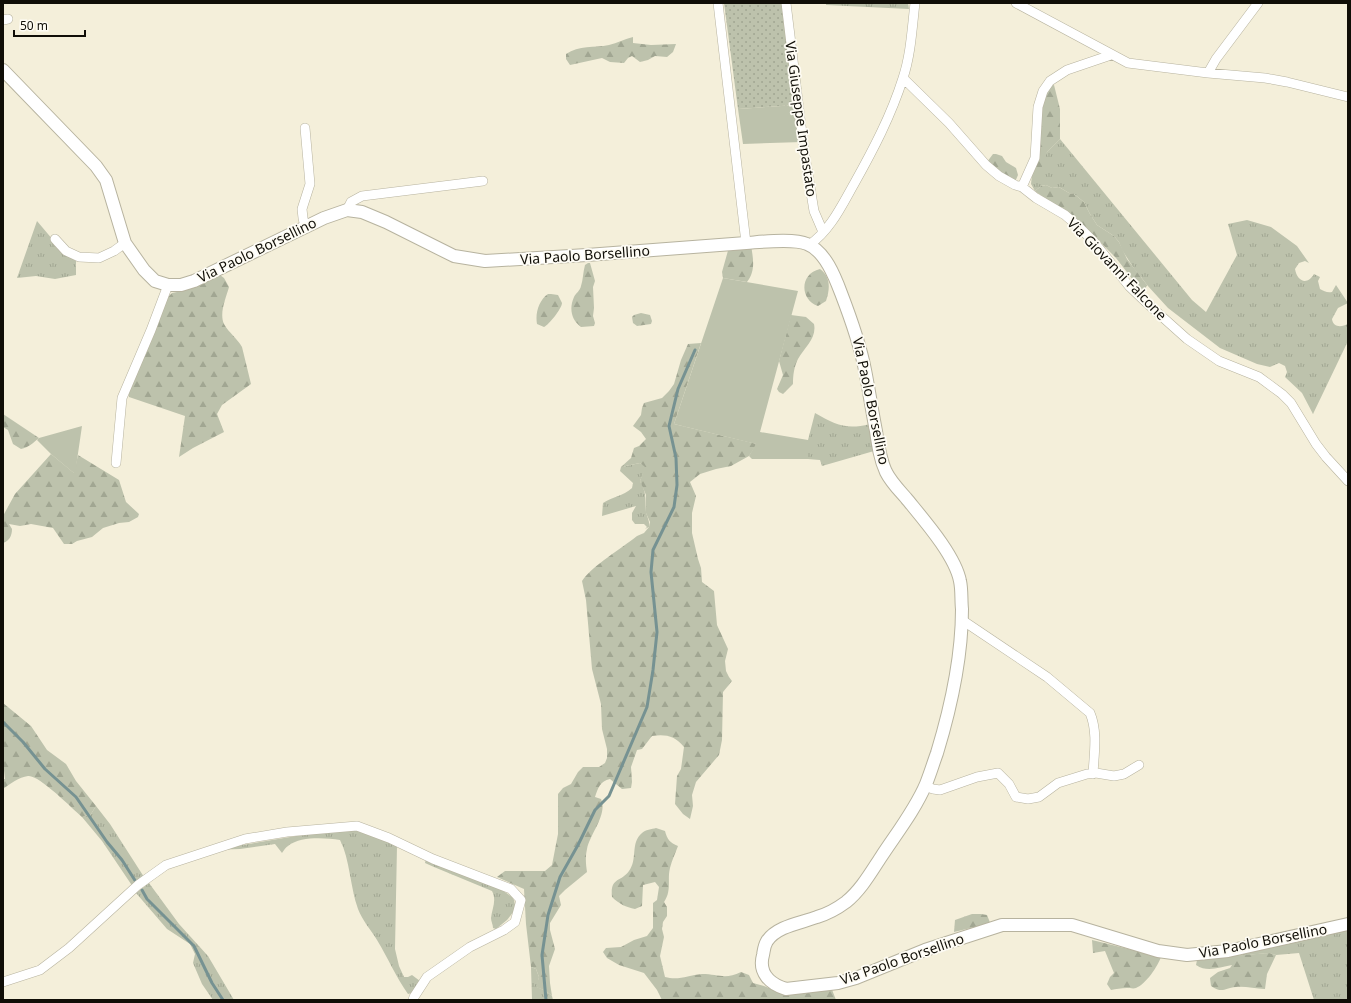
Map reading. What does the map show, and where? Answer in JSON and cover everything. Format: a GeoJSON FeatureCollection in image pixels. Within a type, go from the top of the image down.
{"type":"FeatureCollection","features":[{"type":"Feature","properties":{"kind":"street"},"geometry":{"type":"LineString","coordinates":[[718,3],[746,242]]}},
{"type":"Feature","properties":{"kind":"street","name":"Via Giuseppe Impastato"},"geometry":{"type":"LineString","coordinates":[[786,3],[814,212],[824,232]]}},
{"type":"Feature","properties":{"kind":"street"},"geometry":{"type":"LineString","coordinates":[[809,245],[824,232],[844,201],[868,159],[888,118],[903,78],[908,59],[915,3]]}},
{"type":"Feature","properties":{"kind":"street"},"geometry":{"type":"LineString","coordinates":[[1016,3],[1128,63],[1208,73],[1265,78],[1348,97]]}},
{"type":"Feature","properties":{"kind":"street"},"geometry":{"type":"LineString","coordinates":[[1208,73],[1216,59],[1258,3]]}},
{"type":"Feature","properties":{"kind":"street"},"geometry":{"type":"LineString","coordinates":[[1022,187],[1035,158],[1038,107],[1043,91],[1050,81],[1067,70],[1111,54]]}},
{"type":"Feature","properties":{"kind":"street"},"geometry":{"type":"LineString","coordinates":[[3,70],[96,166],[106,180],[125,243],[144,270],[155,281],[168,285],[151,330],[122,398],[116,463]]}},
{"type":"Feature","properties":{"kind":"street","name":"Via Giovanni Falcone"},"geometry":{"type":"LineString","coordinates":[[903,78],[949,122],[986,165],[999,176],[1015,185],[1022,187],[1036,198],[1065,214],[1094,242],[1129,286],[1187,338],[1219,361],[1259,377],[1282,394],[1291,403],[1319,448],[1348,481]]}},
{"type":"Feature","properties":{"kind":"street"},"geometry":{"type":"LineString","coordinates":[[305,128],[310,184],[302,209],[306,226]]}},
{"type":"Feature","properties":{"kind":"street"},"geometry":{"type":"LineString","coordinates":[[346,210],[351,202],[362,196],[484,181]]}},
{"type":"Feature","properties":{"kind":"street","name":"Via Paolo Borsellino"},"geometry":{"type":"LineString","coordinates":[[168,285],[181,285],[194,281],[306,226],[346,210],[362,212],[386,222],[454,256],[485,261],[587,255],[746,242],[796,242],[809,245],[822,256],[830,268],[837,282],[857,336],[880,454],[887,473],[931,529],[955,565],[960,581],[962,620],[960,652],[949,710],[937,752],[925,786],[909,814],[870,874],[859,889],[846,902],[819,916],[785,928],[769,938],[765,945],[762,959],[764,975],[770,982],[786,989],[838,983],[856,978],[925,950],[1002,925],[1072,925],[1158,952],[1187,955],[1228,951],[1348,924]]}},
{"type":"Feature","properties":{"kind":"street"},"geometry":{"type":"LineString","coordinates":[[55,239],[66,251],[79,256],[92,258],[104,256],[125,243]]}},
{"type":"Feature","properties":{"kind":"street"},"geometry":{"type":"LineString","coordinates":[[962,620],[1047,677],[1090,713],[1094,721],[1095,733],[1093,774]]}},
{"type":"Feature","properties":{"kind":"street"},"geometry":{"type":"LineString","coordinates":[[925,786],[940,790],[977,777],[998,773],[1009,784],[1016,797],[1028,799],[1039,797],[1058,783],[1088,774],[1114,776],[1124,774],[1139,765]]}},
{"type":"Feature","properties":{"kind":"street"},"geometry":{"type":"LineString","coordinates":[[3,982],[40,970],[69,948],[138,885],[166,865],[245,839],[287,832],[358,826],[389,838],[433,859],[511,889],[521,900],[515,922],[504,930],[470,947],[428,977],[413,1000]]}},
{"type":"Feature","properties":{"kind":"green space"},"geometry":{"type":"Polygon","coordinates":[[[724,3],[785,3],[797,105],[738,109],[724,3]]]}},
{"type":"Feature","properties":{"kind":"green space"},"geometry":{"type":"Polygon","coordinates":[[[826,3],[908,3],[909,9],[826,5],[826,3]]]}},
{"type":"Feature","properties":{"kind":"green space"},"geometry":{"type":"Polygon","coordinates":[[[633,37],[633,43],[651,45],[676,44],[673,52],[667,57],[655,56],[640,62],[632,56],[624,63],[610,62],[602,58],[570,65],[566,59],[566,54],[576,49],[609,45],[633,37]]]}},
{"type":"Feature","properties":{"kind":"green space"},"geometry":{"type":"Polygon","coordinates":[[[1054,85],[1060,109],[1060,139],[1047,152],[1042,167],[1038,169],[1033,166],[1040,115],[1048,86],[1054,85]]]}},
{"type":"Feature","properties":{"kind":"green space"},"geometry":{"type":"Polygon","coordinates":[[[797,105],[802,142],[743,144],[738,109],[797,105]]]}},
{"type":"Feature","properties":{"kind":"green space"},"geometry":{"type":"Polygon","coordinates":[[[1060,139],[1192,300],[1206,312],[1237,255],[1228,224],[1247,220],[1271,227],[1297,246],[1309,263],[1305,261],[1299,263],[1295,269],[1300,279],[1305,281],[1308,280],[1314,274],[1320,277],[1318,281],[1320,289],[1327,292],[1332,292],[1336,285],[1348,303],[1338,308],[1332,319],[1336,325],[1343,326],[1348,324],[1348,341],[1313,414],[1302,393],[1285,377],[1287,372],[1285,366],[1279,363],[1270,367],[1257,364],[1220,348],[1168,308],[1135,270],[1114,236],[1097,225],[1084,202],[1074,194],[1069,193],[1059,187],[1052,188],[1046,185],[1041,186],[1035,191],[1031,184],[1033,166],[1060,139]]]}},
{"type":"Feature","properties":{"kind":"green space"},"geometry":{"type":"Polygon","coordinates":[[[993,154],[1002,156],[1006,162],[1016,168],[1018,175],[1015,182],[1005,177],[987,162],[993,154]]]}},
{"type":"Feature","properties":{"kind":"green space"},"geometry":{"type":"Polygon","coordinates":[[[1046,185],[1052,188],[1059,187],[1069,193],[1074,194],[1084,202],[1097,225],[1114,236],[1119,242],[1127,259],[1147,285],[1144,291],[1140,289],[1116,258],[1090,232],[1035,191],[1041,186],[1046,185]]]}},
{"type":"Feature","properties":{"kind":"green space"},"geometry":{"type":"Polygon","coordinates":[[[37,221],[64,253],[76,261],[76,275],[55,279],[36,276],[17,278],[37,221]]]}},
{"type":"Feature","properties":{"kind":"green space"},"geometry":{"type":"Polygon","coordinates":[[[751,245],[753,269],[747,282],[723,278],[722,272],[729,247],[751,245]]]}},
{"type":"Feature","properties":{"kind":"green space"},"geometry":{"type":"Polygon","coordinates":[[[590,263],[595,281],[593,287],[593,316],[595,323],[594,326],[581,327],[575,321],[571,309],[572,301],[580,288],[585,265],[590,263]]]}},
{"type":"Feature","properties":{"kind":"green space"},"geometry":{"type":"Polygon","coordinates":[[[820,269],[824,272],[828,279],[829,288],[826,301],[818,306],[812,303],[808,298],[804,287],[808,276],[820,269]]]}},
{"type":"Feature","properties":{"kind":"green space"},"geometry":{"type":"Polygon","coordinates":[[[220,275],[224,278],[229,287],[222,315],[224,324],[242,347],[251,384],[222,405],[217,414],[224,432],[179,457],[185,416],[129,397],[128,392],[168,297],[172,293],[187,290],[220,275]]]}},
{"type":"Feature","properties":{"kind":"green space"},"geometry":{"type":"Polygon","coordinates":[[[723,278],[798,291],[760,432],[808,440],[808,459],[752,459],[749,456],[756,444],[674,424],[723,278]]]}},
{"type":"Feature","properties":{"kind":"green space"},"geometry":{"type":"Polygon","coordinates":[[[548,294],[558,295],[562,303],[555,316],[544,327],[537,324],[538,307],[548,294]]]}},
{"type":"Feature","properties":{"kind":"green space"},"geometry":{"type":"Polygon","coordinates":[[[641,313],[650,315],[652,321],[651,324],[637,326],[633,323],[632,317],[641,313]]]}},
{"type":"Feature","properties":{"kind":"green space"},"geometry":{"type":"Polygon","coordinates":[[[791,315],[806,317],[814,324],[814,334],[797,362],[794,371],[793,384],[783,394],[777,389],[783,375],[779,361],[791,315]]]}},
{"type":"Feature","properties":{"kind":"green space"},"geometry":{"type":"Polygon","coordinates":[[[701,343],[674,424],[757,444],[749,456],[731,466],[700,474],[690,482],[696,496],[692,513],[692,533],[701,568],[702,582],[714,591],[717,625],[728,649],[725,661],[726,671],[732,681],[723,692],[722,740],[719,755],[696,782],[692,795],[693,806],[690,819],[683,814],[675,804],[677,776],[681,769],[684,747],[674,738],[662,735],[652,736],[642,749],[637,750],[631,767],[631,788],[622,789],[610,779],[604,781],[600,785],[595,797],[601,799],[603,805],[600,817],[587,849],[587,872],[559,896],[561,905],[550,923],[550,930],[555,949],[549,966],[552,996],[546,991],[536,987],[539,977],[536,969],[531,967],[524,889],[497,877],[505,871],[545,871],[552,865],[558,834],[558,794],[563,788],[571,784],[578,772],[583,767],[599,767],[605,763],[607,758],[607,749],[602,729],[601,704],[592,669],[586,600],[582,581],[600,563],[637,536],[644,533],[649,527],[650,522],[646,513],[646,495],[640,481],[645,467],[640,463],[621,467],[631,458],[634,448],[639,446],[646,439],[641,432],[633,426],[641,415],[644,403],[662,398],[669,391],[674,384],[681,360],[688,344],[701,343]]]}},
{"type":"Feature","properties":{"kind":"green space"},"geometry":{"type":"Polygon","coordinates":[[[815,413],[829,421],[841,425],[862,426],[870,424],[874,451],[822,466],[820,460],[808,459],[808,440],[815,413]]]}},
{"type":"Feature","properties":{"kind":"green space"},"geometry":{"type":"Polygon","coordinates":[[[3,414],[39,438],[29,446],[21,449],[13,444],[8,430],[3,427],[3,414]]]}},
{"type":"Feature","properties":{"kind":"green space"},"geometry":{"type":"Polygon","coordinates":[[[82,426],[75,474],[37,440],[39,438],[82,426]]]}},
{"type":"Feature","properties":{"kind":"green space"},"geometry":{"type":"Polygon","coordinates":[[[51,454],[74,473],[78,455],[119,480],[126,502],[139,514],[138,517],[129,522],[119,523],[103,528],[92,537],[72,544],[64,544],[53,528],[31,524],[20,526],[9,524],[12,529],[10,538],[3,543],[3,516],[15,494],[51,454]]]}},
{"type":"Feature","properties":{"kind":"green space"},"geometry":{"type":"Polygon","coordinates":[[[640,463],[646,467],[640,481],[645,493],[646,512],[649,523],[649,527],[645,529],[647,527],[644,524],[635,524],[632,520],[632,513],[636,506],[602,516],[603,503],[625,493],[632,488],[633,483],[620,471],[621,467],[640,463]]]}},
{"type":"Feature","properties":{"kind":"green space"},"geometry":{"type":"Polygon","coordinates":[[[3,703],[31,726],[47,750],[66,764],[76,781],[96,806],[91,814],[82,817],[47,786],[33,777],[28,776],[21,778],[3,789],[3,779],[5,779],[3,762],[3,703]]]}},
{"type":"Feature","properties":{"kind":"green space"},"geometry":{"type":"Polygon","coordinates":[[[96,806],[110,824],[144,877],[133,887],[102,841],[82,817],[91,814],[96,806]]]}},
{"type":"Feature","properties":{"kind":"green space"},"geometry":{"type":"Polygon","coordinates":[[[656,828],[665,831],[669,840],[678,846],[669,872],[669,889],[664,902],[667,907],[667,916],[663,922],[662,929],[664,937],[660,956],[665,977],[679,978],[702,974],[730,976],[741,972],[749,975],[753,983],[774,990],[831,987],[836,1000],[662,1000],[657,990],[644,973],[619,965],[607,958],[603,952],[606,948],[621,947],[634,940],[647,936],[653,928],[653,903],[657,900],[659,887],[655,882],[643,885],[642,906],[635,909],[617,902],[612,897],[612,891],[614,883],[626,875],[632,866],[638,837],[645,831],[656,828]]]}},
{"type":"Feature","properties":{"kind":"green space"},"geometry":{"type":"Polygon","coordinates":[[[358,830],[397,846],[395,949],[399,966],[404,977],[412,975],[420,981],[412,993],[408,994],[404,988],[360,913],[355,900],[346,856],[340,840],[320,838],[306,839],[293,843],[285,848],[282,853],[275,844],[240,849],[213,850],[314,833],[358,830]]]}},
{"type":"Feature","properties":{"kind":"green space"},"geometry":{"type":"Polygon","coordinates":[[[426,858],[499,888],[514,900],[514,911],[507,920],[496,929],[493,928],[491,918],[494,898],[492,891],[425,863],[426,858]]]}},
{"type":"Feature","properties":{"kind":"green space"},"geometry":{"type":"Polygon","coordinates":[[[149,883],[179,924],[208,956],[234,1000],[213,1000],[202,984],[193,963],[195,954],[190,944],[167,929],[136,893],[149,883]]]}},
{"type":"Feature","properties":{"kind":"green space"},"geometry":{"type":"Polygon","coordinates":[[[972,914],[987,915],[991,925],[954,932],[955,920],[972,914]]]}},
{"type":"Feature","properties":{"kind":"green space"},"geometry":{"type":"Polygon","coordinates":[[[1348,929],[1348,1000],[1314,1000],[1299,953],[1276,955],[1269,953],[1235,956],[1348,929]]]}},
{"type":"Feature","properties":{"kind":"green space"},"geometry":{"type":"Polygon","coordinates":[[[1092,940],[1161,957],[1151,974],[1140,986],[1135,988],[1111,990],[1107,984],[1110,977],[1114,973],[1105,951],[1093,953],[1092,940]]]}},
{"type":"Feature","properties":{"kind":"green space"},"geometry":{"type":"Polygon","coordinates":[[[1269,953],[1276,955],[1267,974],[1265,989],[1239,987],[1218,990],[1211,986],[1210,978],[1218,972],[1230,968],[1232,965],[1205,969],[1196,965],[1197,960],[1205,958],[1269,953]]]}},
{"type":"Feature","properties":{"kind":"green space"},"geometry":{"type":"Polygon","coordinates":[[[531,967],[536,969],[539,977],[537,987],[546,991],[552,996],[553,1000],[532,1000],[531,967]]]}},
{"type":"Feature","properties":{"kind":"waterway"},"geometry":{"type":"LineString","coordinates":[[546,1000],[542,955],[548,915],[560,877],[595,810],[609,796],[647,707],[657,632],[651,572],[653,550],[674,507],[677,485],[676,458],[669,426],[678,389],[695,350]]}},
{"type":"Feature","properties":{"kind":"waterway"},"geometry":{"type":"LineString","coordinates":[[3,722],[23,742],[45,769],[76,797],[107,842],[122,860],[136,882]]}},
{"type":"Feature","properties":{"kind":"waterway"},"geometry":{"type":"LineString","coordinates":[[142,890],[147,899],[194,946],[212,983],[223,1000]]}}]}
